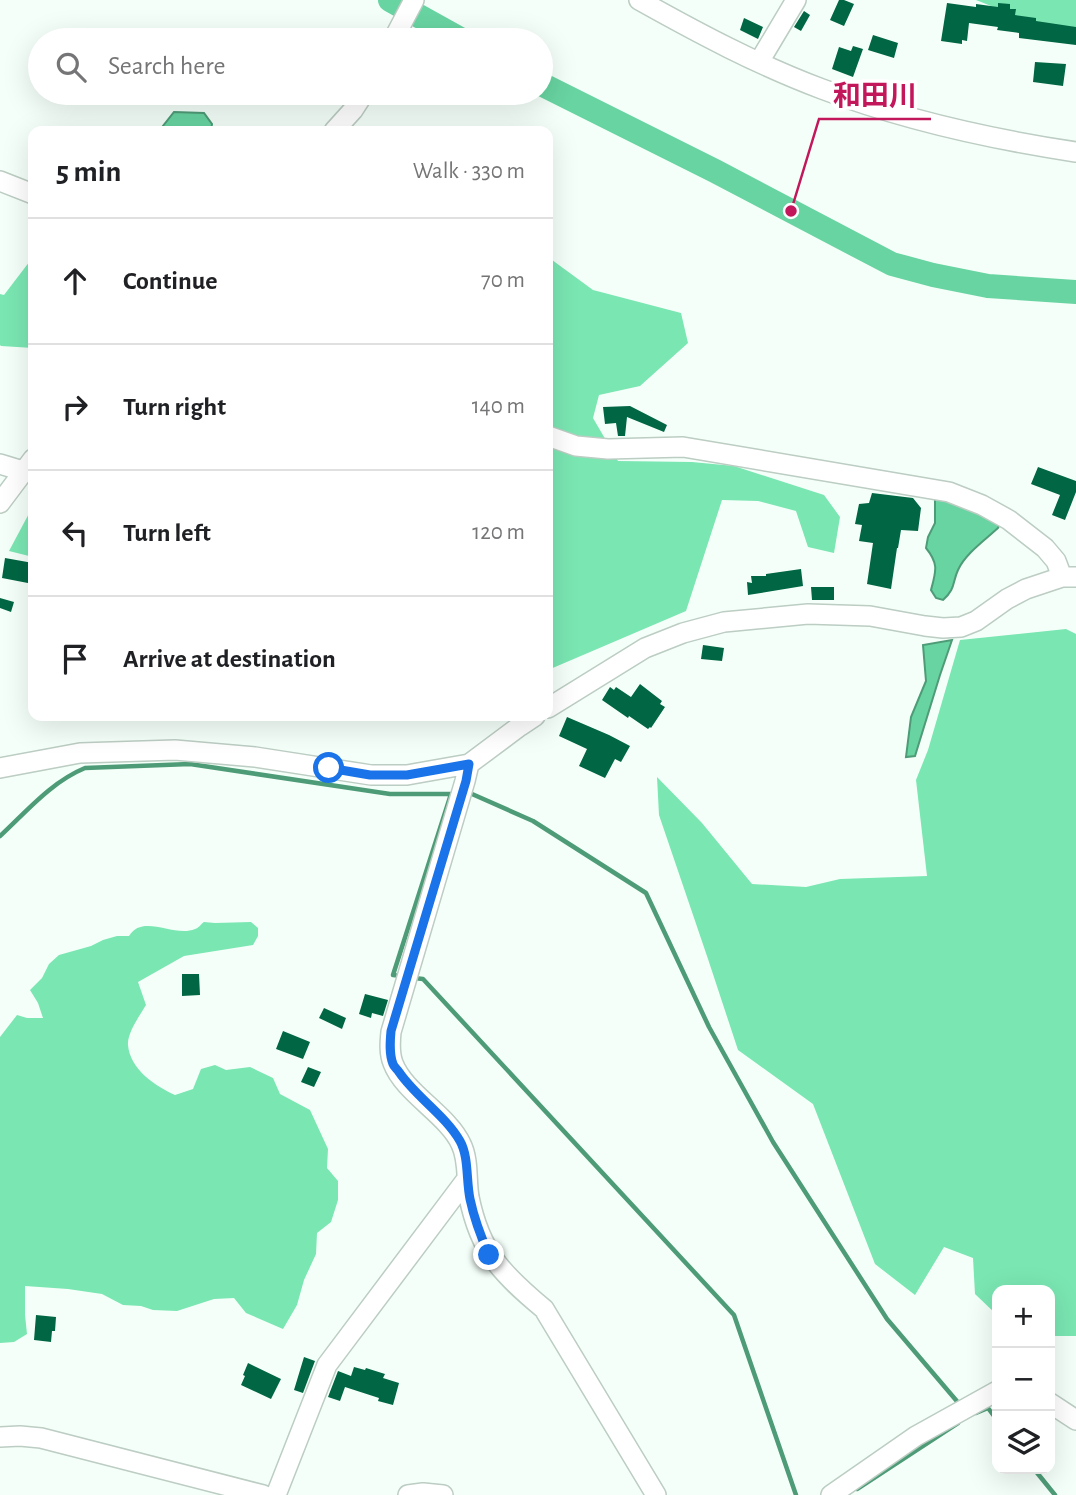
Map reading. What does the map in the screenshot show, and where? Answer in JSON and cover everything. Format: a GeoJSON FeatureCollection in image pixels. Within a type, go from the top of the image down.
{"type":"FeatureCollection","features":[{"type":"Feature","properties":{"kind":"street"},"geometry":{"type":"LineString","coordinates":[[399,28],[414,0]]}},
{"type":"Feature","properties":{"kind":"street"},"geometry":{"type":"LineString","coordinates":[[639,0],[700,34],[821,89],[937,125],[1076,152]]}},
{"type":"Feature","properties":{"kind":"street"},"geometry":{"type":"LineString","coordinates":[[759,62],[796,0]]}},
{"type":"Feature","properties":{"kind":"street"},"geometry":{"type":"LineString","coordinates":[[339,126],[356,105]]}},
{"type":"Feature","properties":{"kind":"street"},"geometry":{"type":"LineString","coordinates":[[0,181],[28,192]]}},
{"type":"Feature","properties":{"kind":"street"},"geometry":{"type":"LineString","coordinates":[[553,438],[576,446],[608,449],[683,447],[949,492],[982,505],[1009,520],[1045,548],[1069,577],[1026,589],[976,621],[961,627],[943,628],[870,617],[808,614],[724,622],[683,633],[645,648],[553,705]]}},
{"type":"Feature","properties":{"kind":"street"},"geometry":{"type":"LineString","coordinates":[[0,464],[28,465]]}},
{"type":"Feature","properties":{"kind":"street"},"geometry":{"type":"LineString","coordinates":[[0,503],[28,465]]}},
{"type":"Feature","properties":{"kind":"street"},"geometry":{"type":"LineString","coordinates":[[0,768],[80,753],[175,750],[255,757],[370,775],[407,775],[469,764],[528,721]]}},
{"type":"Feature","properties":{"kind":"street"},"geometry":{"type":"LineString","coordinates":[[469,764],[391,1031],[393,1064],[405,1082],[461,1142],[465,1154],[470,1200],[489,1255],[516,1286],[544,1309],[656,1495]]}},
{"type":"Feature","properties":{"kind":"street"},"geometry":{"type":"LineString","coordinates":[[276,1495],[327,1365],[466,1180]]}},
{"type":"Feature","properties":{"kind":"street"},"geometry":{"type":"LineString","coordinates":[[831,1495],[916,1436],[992,1394]]}},
{"type":"Feature","properties":{"kind":"street"},"geometry":{"type":"LineString","coordinates":[[1055,1406],[1076,1420]]}},
{"type":"Feature","properties":{"kind":"street"},"geometry":{"type":"LineString","coordinates":[[0,1437],[41,1438],[263,1495]]}},
{"type":"Feature","properties":{"kind":"street"},"geometry":{"type":"LineString","coordinates":[[408,1495],[443,1495]]}},
{"type":"Feature","properties":{"kind":"shaded area"},"geometry":{"type":"Polygon","coordinates":[[[976,0],[1076,0],[1076,40],[976,0]]]}},
{"type":"Feature","properties":{"kind":"shaded area"},"geometry":{"type":"Polygon","coordinates":[[[174,112],[204,113],[212,124],[212,126],[163,126],[174,112]]]}},
{"type":"Feature","properties":{"kind":"shaded area"},"geometry":{"type":"Polygon","coordinates":[[[553,261],[593,290],[681,313],[688,343],[640,386],[599,395],[593,418],[618,461],[692,462],[734,466],[824,495],[840,517],[834,553],[808,547],[796,511],[758,501],[722,500],[686,611],[553,668],[553,261]]]}},
{"type":"Feature","properties":{"kind":"shaded area"},"geometry":{"type":"Polygon","coordinates":[[[28,264],[28,348],[0,345],[0,294],[4,295],[28,264]]]}},
{"type":"Feature","properties":{"kind":"shaded area"},"geometry":{"type":"Polygon","coordinates":[[[935,497],[965,506],[1000,524],[965,558],[952,589],[943,600],[936,598],[931,590],[935,568],[926,548],[935,523],[935,497]]]}},
{"type":"Feature","properties":{"kind":"shaded area"},"geometry":{"type":"Polygon","coordinates":[[[28,515],[28,556],[9,551],[28,515]]]}},
{"type":"Feature","properties":{"kind":"shaded area"},"geometry":{"type":"Polygon","coordinates":[[[1066,629],[1076,634],[1076,1336],[1055,1336],[1055,1285],[992,1285],[992,1310],[975,1294],[973,1258],[944,1247],[915,1295],[875,1264],[813,1104],[738,1050],[659,815],[657,777],[702,823],[752,884],[806,887],[840,879],[927,876],[916,780],[928,750],[960,640],[1066,629]]]}},
{"type":"Feature","properties":{"kind":"shaded area"},"geometry":{"type":"Polygon","coordinates":[[[952,640],[915,756],[906,757],[911,717],[926,681],[923,645],[952,640]]]}},
{"type":"Feature","properties":{"kind":"shaded area"},"geometry":{"type":"Polygon","coordinates":[[[204,922],[251,922],[258,928],[258,936],[253,945],[184,956],[138,982],[146,1005],[130,1035],[130,1054],[145,1076],[175,1095],[193,1089],[201,1069],[215,1065],[226,1070],[250,1067],[273,1078],[280,1094],[310,1110],[328,1149],[327,1168],[338,1181],[338,1200],[331,1222],[317,1233],[316,1254],[304,1280],[297,1305],[283,1329],[246,1313],[234,1298],[214,1299],[177,1311],[153,1310],[123,1305],[102,1294],[25,1286],[27,1334],[14,1342],[0,1343],[0,1037],[17,1015],[43,1018],[30,990],[59,955],[117,936],[129,936],[142,926],[187,931],[204,922]]]}},
{"type":"Feature","properties":{"kind":"building"},"geometry":{"type":"Polygon","coordinates":[[[839,0],[854,4],[844,26],[830,20],[839,0]]]}},
{"type":"Feature","properties":{"kind":"building"},"geometry":{"type":"Polygon","coordinates":[[[947,3],[976,7],[976,4],[998,7],[998,3],[1010,4],[1010,9],[1016,9],[1015,15],[1076,27],[1076,45],[1019,38],[1019,33],[969,23],[967,41],[962,40],[962,44],[941,41],[947,3]]]}},
{"type":"Feature","properties":{"kind":"building"},"geometry":{"type":"Polygon","coordinates":[[[804,11],[810,15],[801,31],[794,27],[804,11]]]}},
{"type":"Feature","properties":{"kind":"building"},"geometry":{"type":"Polygon","coordinates":[[[744,18],[763,27],[758,39],[740,30],[744,18]]]}},
{"type":"Feature","properties":{"kind":"building"},"geometry":{"type":"Polygon","coordinates":[[[873,35],[898,43],[894,58],[868,50],[873,35]]]}},
{"type":"Feature","properties":{"kind":"building"},"geometry":{"type":"Polygon","coordinates":[[[853,46],[863,49],[853,77],[832,69],[839,47],[851,51],[853,46]]]}},
{"type":"Feature","properties":{"kind":"building"},"geometry":{"type":"Polygon","coordinates":[[[1035,62],[1066,64],[1063,86],[1033,82],[1035,62]]]}},
{"type":"Feature","properties":{"kind":"building"},"geometry":{"type":"Polygon","coordinates":[[[630,406],[667,425],[664,432],[627,417],[625,436],[618,436],[616,423],[605,424],[603,407],[630,406]]]}},
{"type":"Feature","properties":{"kind":"building"},"geometry":{"type":"Polygon","coordinates":[[[1038,467],[1076,481],[1076,492],[1065,520],[1052,515],[1060,495],[1031,484],[1038,467]]]}},
{"type":"Feature","properties":{"kind":"building"},"geometry":{"type":"Polygon","coordinates":[[[872,493],[913,498],[921,508],[918,531],[901,530],[891,589],[867,584],[873,543],[859,541],[862,525],[855,524],[859,504],[869,503],[872,493]]]}},
{"type":"Feature","properties":{"kind":"building"},"geometry":{"type":"Polygon","coordinates":[[[5,558],[28,562],[28,583],[2,578],[5,558]]]}},
{"type":"Feature","properties":{"kind":"building"},"geometry":{"type":"Polygon","coordinates":[[[801,569],[803,586],[748,595],[747,582],[752,583],[751,576],[801,569]]]}},
{"type":"Feature","properties":{"kind":"building"},"geometry":{"type":"Polygon","coordinates":[[[811,587],[834,587],[834,600],[812,600],[811,587]]]}},
{"type":"Feature","properties":{"kind":"building"},"geometry":{"type":"Polygon","coordinates":[[[0,598],[14,602],[11,612],[0,608],[0,598]]]}},
{"type":"Feature","properties":{"kind":"building"},"geometry":{"type":"Polygon","coordinates":[[[703,645],[724,648],[722,661],[701,659],[703,645]]]}},
{"type":"Feature","properties":{"kind":"building"},"geometry":{"type":"Polygon","coordinates":[[[640,684],[662,701],[660,704],[665,707],[648,729],[602,700],[610,687],[614,690],[616,687],[631,697],[640,684]]]}},
{"type":"Feature","properties":{"kind":"building"},"geometry":{"type":"Polygon","coordinates":[[[567,717],[630,746],[621,762],[615,759],[605,778],[579,766],[587,749],[559,736],[567,717]]]}},
{"type":"Feature","properties":{"kind":"building"},"geometry":{"type":"Polygon","coordinates":[[[182,974],[199,974],[200,995],[182,996],[182,974]]]}},
{"type":"Feature","properties":{"kind":"building"},"geometry":{"type":"Polygon","coordinates":[[[365,994],[388,1000],[383,1016],[372,1013],[371,1018],[359,1014],[365,994]]]}},
{"type":"Feature","properties":{"kind":"building"},"geometry":{"type":"Polygon","coordinates":[[[324,1008],[346,1018],[342,1029],[319,1018],[324,1008]]]}},
{"type":"Feature","properties":{"kind":"building"},"geometry":{"type":"Polygon","coordinates":[[[283,1031],[310,1042],[303,1059],[276,1049],[283,1031]]]}},
{"type":"Feature","properties":{"kind":"building"},"geometry":{"type":"Polygon","coordinates":[[[308,1067],[321,1072],[314,1087],[301,1082],[308,1067]]]}},
{"type":"Feature","properties":{"kind":"building"},"geometry":{"type":"Polygon","coordinates":[[[36,1315],[56,1317],[51,1342],[34,1340],[36,1315]]]}},
{"type":"Feature","properties":{"kind":"building"},"geometry":{"type":"Polygon","coordinates":[[[304,1357],[315,1361],[303,1393],[294,1390],[304,1357]]]}},
{"type":"Feature","properties":{"kind":"building"},"geometry":{"type":"Polygon","coordinates":[[[248,1363],[281,1379],[271,1399],[241,1385],[248,1363]]]}},
{"type":"Feature","properties":{"kind":"building"},"geometry":{"type":"Polygon","coordinates":[[[354,1367],[385,1374],[383,1378],[399,1383],[393,1405],[345,1387],[340,1401],[328,1397],[338,1371],[351,1376],[354,1367]]]}},
{"type":"Feature","properties":{"kind":"waterway"},"geometry":{"type":"LineString","coordinates":[[390,0],[440,28]]}},
{"type":"Feature","properties":{"kind":"waterway"},"geometry":{"type":"LineString","coordinates":[[553,90],[892,264],[988,286],[1076,292]]}},
{"type":"Feature","properties":{"kind":"waterway"},"geometry":{"type":"LineString","coordinates":[[0,836],[50,789],[85,768],[190,764],[390,794],[455,794]]}},
{"type":"Feature","properties":{"kind":"waterway"},"geometry":{"type":"LineString","coordinates":[[402,976],[393,975],[451,794]]}},
{"type":"Feature","properties":{"kind":"waterway"},"geometry":{"type":"LineString","coordinates":[[467,794],[533,821],[646,893],[709,1027],[773,1142],[887,1319],[961,1406]]}},
{"type":"Feature","properties":{"kind":"waterway"},"geometry":{"type":"LineString","coordinates":[[414,978],[423,979],[734,1315],[796,1495]]}},
{"type":"Feature","properties":{"kind":"waterway"},"geometry":{"type":"LineString","coordinates":[[976,1413],[988,1408],[992,1413]]}},
{"type":"Feature","properties":{"kind":"waterway"},"geometry":{"type":"LineString","coordinates":[[857,1489],[958,1423]]}},
{"type":"Feature","properties":{"kind":"waterway"},"geometry":{"type":"LineString","coordinates":[[1038,1474],[1055,1495]]}},
{"type":"Feature","properties":{"kind":"place","name":"和田川"},"geometry":{"type":"Point","coordinates":[791,211]}},
{"type":"Feature","properties":{"kind":"route"},"geometry":{"type":"LineString","coordinates":[[329,768],[370,775],[407,775],[469,764],[391,1031],[390,1048],[393,1064],[405,1082],[461,1142],[465,1154],[470,1200],[489,1255]]}}]}
